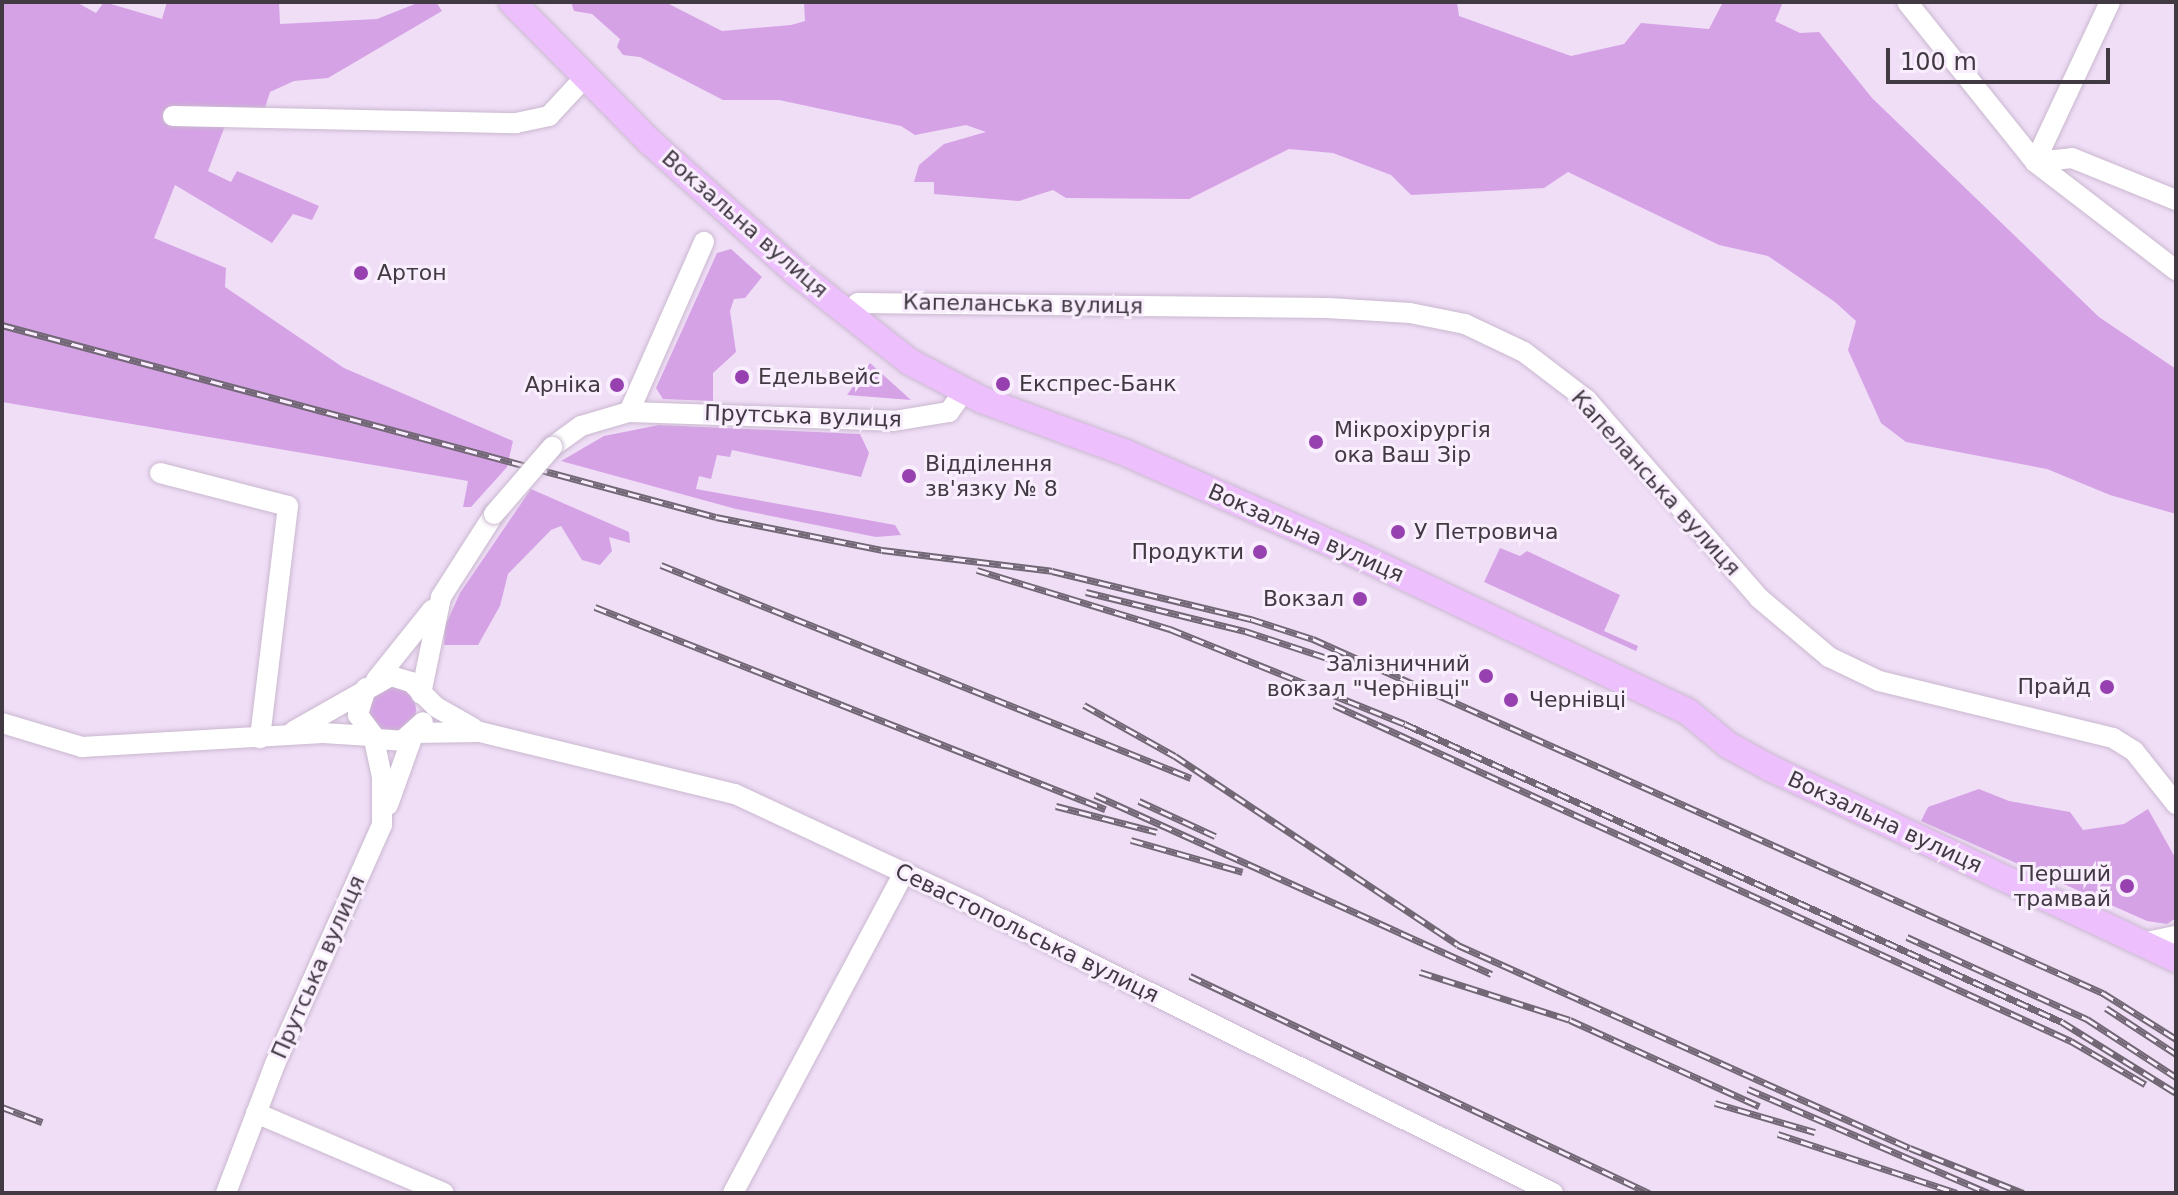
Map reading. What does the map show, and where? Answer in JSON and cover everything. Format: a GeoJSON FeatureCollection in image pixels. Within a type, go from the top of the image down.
{"type":"FeatureCollection","features":[{"type":"Feature","properties":{"kind":"main road","name":"Вокзальна вулиця"},"geometry":{"type":"LineString","coordinates":[[512,2],[649,141],[849,314],[910,362],[964,391],[1126,453],[1362,557],[1687,711],[1736,751],[1770,768],[2176,959]]}},
{"type":"Feature","properties":{"kind":"street"},"geometry":{"type":"LineString","coordinates":[[1907,2],[2035,162],[2176,270]]}},
{"type":"Feature","properties":{"kind":"street"},"geometry":{"type":"LineString","coordinates":[[2035,162],[2110,2]]}},
{"type":"Feature","properties":{"kind":"street"},"geometry":{"type":"LineString","coordinates":[[173,116],[516,123],[549,116],[586,76]]}},
{"type":"Feature","properties":{"kind":"street"},"geometry":{"type":"LineString","coordinates":[[2035,162],[2072,158],[2176,200]]}},
{"type":"Feature","properties":{"kind":"street"},"geometry":{"type":"LineString","coordinates":[[629,412],[704,242]]}},
{"type":"Feature","properties":{"kind":"street","name":"Капеланська вулиця"},"geometry":{"type":"LineString","coordinates":[[849,314],[858,303],[1327,308],[1410,313],[1465,324],[1524,352],[1587,400],[1759,598],[1829,657],[1879,681],[2113,738],[2134,751],[2176,804]]}},
{"type":"Feature","properties":{"kind":"street","name":"Прутська вулиця"},"geometry":{"type":"LineString","coordinates":[[421,694],[441,597],[494,514],[552,447],[581,426],[629,412],[894,421],[949,412],[964,391]]}},
{"type":"Feature","properties":{"kind":"street"},"geometry":{"type":"LineString","coordinates":[[160,473],[288,506],[260,738]]}},
{"type":"Feature","properties":{"kind":"street"},"geometry":{"type":"LineString","coordinates":[[372,737],[358,712],[373,682],[441,597]]}},
{"type":"Feature","properties":{"kind":"street"},"geometry":{"type":"LineString","coordinates":[[283,736],[332,713],[373,682],[402,678],[480,732]]}},
{"type":"Feature","properties":{"kind":"street"},"geometry":{"type":"LineString","coordinates":[[382,825],[414,734],[425,714],[421,694]]}},
{"type":"Feature","properties":{"kind":"street"},"geometry":{"type":"LineString","coordinates":[[2,723],[82,747],[283,736],[372,737],[394,743],[414,734],[480,732]]}},
{"type":"Feature","properties":{"kind":"street","name":"Севастопольська вулиця"},"geometry":{"type":"LineString","coordinates":[[480,732],[735,794],[904,873],[1553,1193]]}},
{"type":"Feature","properties":{"kind":"street","name":"Прутська вулиця"},"geometry":{"type":"LineString","coordinates":[[226,1193],[256,1113],[382,825],[382,777],[372,737]]}},
{"type":"Feature","properties":{"kind":"street"},"geometry":{"type":"LineString","coordinates":[[733,1193],[904,873]]}},
{"type":"Feature","properties":{"kind":"street"},"geometry":{"type":"LineString","coordinates":[[2142,943],[2176,936]]}},
{"type":"Feature","properties":{"kind":"street"},"geometry":{"type":"LineString","coordinates":[[256,1113],[444,1193]]}},
{"type":"Feature","properties":{"kind":"shaded area"},"geometry":{"type":"Polygon","coordinates":[[[2,2],[76,2],[96,13],[104,2],[162,19],[167,2],[279,2],[280,24],[377,19],[420,2],[436,2],[442,11],[328,78],[294,81],[270,92],[264,111],[226,123],[208,171],[231,182],[237,171],[319,206],[312,220],[293,214],[272,243],[175,185],[154,238],[226,268],[225,287],[344,368],[513,441],[507,467],[471,507],[463,507],[468,481],[2,402],[2,2]]]}},
{"type":"Feature","properties":{"kind":"shaded area"},"geometry":{"type":"Polygon","coordinates":[[[571,2],[665,2],[722,31],[805,21],[804,3],[818,2],[1457,2],[1459,16],[1571,56],[1624,44],[1641,23],[1709,29],[1723,2],[1783,2],[1775,21],[1800,33],[1819,32],[1872,98],[2099,317],[2176,369],[2176,514],[2110,495],[2047,469],[1906,442],[1881,423],[1848,350],[1856,321],[1835,302],[1768,256],[1719,245],[1568,172],[1544,188],[1411,195],[1391,175],[1333,153],[1289,149],[1189,199],[1066,198],[1053,190],[1019,201],[934,194],[934,182],[914,182],[919,165],[944,144],[986,132],[966,125],[915,135],[901,126],[779,100],[723,100],[640,57],[623,55],[617,47],[620,39],[592,14],[574,11],[571,2]]]}},
{"type":"Feature","properties":{"kind":"shaded area"},"geometry":{"type":"Polygon","coordinates":[[[731,249],[762,277],[745,298],[734,299],[730,311],[736,352],[713,373],[713,401],[663,399],[656,388],[717,253],[731,249]]]}},
{"type":"Feature","properties":{"kind":"shaded area"},"geometry":{"type":"Polygon","coordinates":[[[870,363],[911,400],[847,395],[870,363]]]}},
{"type":"Feature","properties":{"kind":"shaded area"},"geometry":{"type":"Polygon","coordinates":[[[659,425],[860,434],[869,453],[861,477],[732,450],[730,457],[717,455],[711,479],[699,476],[696,489],[895,525],[901,535],[876,537],[736,509],[561,461],[604,436],[659,425]]]}},
{"type":"Feature","properties":{"kind":"shaded area"},"geometry":{"type":"Polygon","coordinates":[[[531,489],[629,532],[630,543],[609,537],[612,551],[600,565],[582,560],[561,526],[551,530],[508,574],[500,606],[478,645],[444,645],[445,626],[460,593],[531,489]]]}},
{"type":"Feature","properties":{"kind":"shaded area"},"geometry":{"type":"Polygon","coordinates":[[[1500,548],[1520,556],[1527,551],[1620,595],[1604,631],[1638,646],[1636,651],[1484,582],[1500,548]]]}},
{"type":"Feature","properties":{"kind":"shaded area"},"geometry":{"type":"Polygon","coordinates":[[[392,686],[409,693],[416,710],[409,727],[392,734],[375,727],[368,710],[375,693],[392,686]]]}},
{"type":"Feature","properties":{"kind":"shaded area"},"geometry":{"type":"Polygon","coordinates":[[[1979,789],[2009,801],[2070,812],[2083,830],[2124,824],[2148,809],[2176,859],[2176,918],[2167,924],[2147,921],[1921,821],[1928,807],[1979,789]]]}},
{"type":"Feature","properties":{"kind":"railway"},"geometry":{"type":"LineString","coordinates":[[2,325],[716,517],[882,550],[1052,571],[1251,619],[1313,639],[2103,993],[2176,1039]]}},
{"type":"Feature","properties":{"kind":"railway"},"geometry":{"type":"LineString","coordinates":[[661,565],[1191,778]]}},
{"type":"Feature","properties":{"kind":"railway"},"geometry":{"type":"LineString","coordinates":[[977,570],[1170,629],[1405,724],[2062,1022],[2176,1093]]}},
{"type":"Feature","properties":{"kind":"railway"},"geometry":{"type":"LineString","coordinates":[[1086,592],[1245,631],[1333,660]]}},
{"type":"Feature","properties":{"kind":"railway"},"geometry":{"type":"LineString","coordinates":[[595,607],[1105,809]]}},
{"type":"Feature","properties":{"kind":"railway"},"geometry":{"type":"LineString","coordinates":[[1084,705],[1175,756],[1458,945],[1910,1148],[2023,1193]]}},
{"type":"Feature","properties":{"kind":"railway"},"geometry":{"type":"LineString","coordinates":[[1334,705],[2071,1041],[2145,1084]]}},
{"type":"Feature","properties":{"kind":"railway"},"geometry":{"type":"LineString","coordinates":[[1095,795],[1492,974]]}},
{"type":"Feature","properties":{"kind":"railway"},"geometry":{"type":"LineString","coordinates":[[1139,801],[1215,836]]}},
{"type":"Feature","properties":{"kind":"railway"},"geometry":{"type":"LineString","coordinates":[[1056,806],[1157,832]]}},
{"type":"Feature","properties":{"kind":"railway"},"geometry":{"type":"LineString","coordinates":[[1131,840],[1243,872]]}},
{"type":"Feature","properties":{"kind":"railway"},"geometry":{"type":"LineString","coordinates":[[1907,937],[2087,1019],[2176,1077]]}},
{"type":"Feature","properties":{"kind":"railway"},"geometry":{"type":"LineString","coordinates":[[1420,972],[1570,1020],[1759,1106]]}},
{"type":"Feature","properties":{"kind":"railway"},"geometry":{"type":"LineString","coordinates":[[1190,976],[1649,1193]]}},
{"type":"Feature","properties":{"kind":"railway"},"geometry":{"type":"LineString","coordinates":[[2106,1008],[2176,1054]]}},
{"type":"Feature","properties":{"kind":"railway"},"geometry":{"type":"LineString","coordinates":[[1748,1089],[1988,1193]]}},
{"type":"Feature","properties":{"kind":"railway"},"geometry":{"type":"LineString","coordinates":[[1715,1103],[1815,1132]]}},
{"type":"Feature","properties":{"kind":"railway"},"geometry":{"type":"LineString","coordinates":[[2,1107],[42,1122]]}},
{"type":"Feature","properties":{"kind":"railway"},"geometry":{"type":"LineString","coordinates":[[1778,1134],[1957,1193]]}},
{"type":"Feature","properties":{"kind":"place","name":"Артон"},"geometry":{"type":"Point","coordinates":[361,273]}},
{"type":"Feature","properties":{"kind":"place","name":"Едельвейс"},"geometry":{"type":"Point","coordinates":[742,377]}},
{"type":"Feature","properties":{"kind":"place","name":"Eкспрес-Банк"},"geometry":{"type":"Point","coordinates":[1003,384]}},
{"type":"Feature","properties":{"kind":"place","name":"Арніка"},"geometry":{"type":"Point","coordinates":[617,385]}},
{"type":"Feature","properties":{"kind":"place","name":"Мікрохірургія ока Ваш Зір"},"geometry":{"type":"Point","coordinates":[1316,442]}},
{"type":"Feature","properties":{"kind":"place","name":"Відділення зв'язку № 8"},"geometry":{"type":"Point","coordinates":[909,476]}},
{"type":"Feature","properties":{"kind":"place","name":"У Петровича"},"geometry":{"type":"Point","coordinates":[1398,532]}},
{"type":"Feature","properties":{"kind":"place","name":"Продукти"},"geometry":{"type":"Point","coordinates":[1260,552]}},
{"type":"Feature","properties":{"kind":"place","name":"Вокзал"},"geometry":{"type":"Point","coordinates":[1360,599]}},
{"type":"Feature","properties":{"kind":"place","name":"Залізничний вокзал \"Чернівці\""},"geometry":{"type":"Point","coordinates":[1486,676]}},
{"type":"Feature","properties":{"kind":"place","name":"Прайд"},"geometry":{"type":"Point","coordinates":[2107,687]}},
{"type":"Feature","properties":{"kind":"place","name":"Чернівці"},"geometry":{"type":"Point","coordinates":[1511,700]}},
{"type":"Feature","properties":{"kind":"place","name":"Перший трамвай"},"geometry":{"type":"Point","coordinates":[2127,886]}}]}
